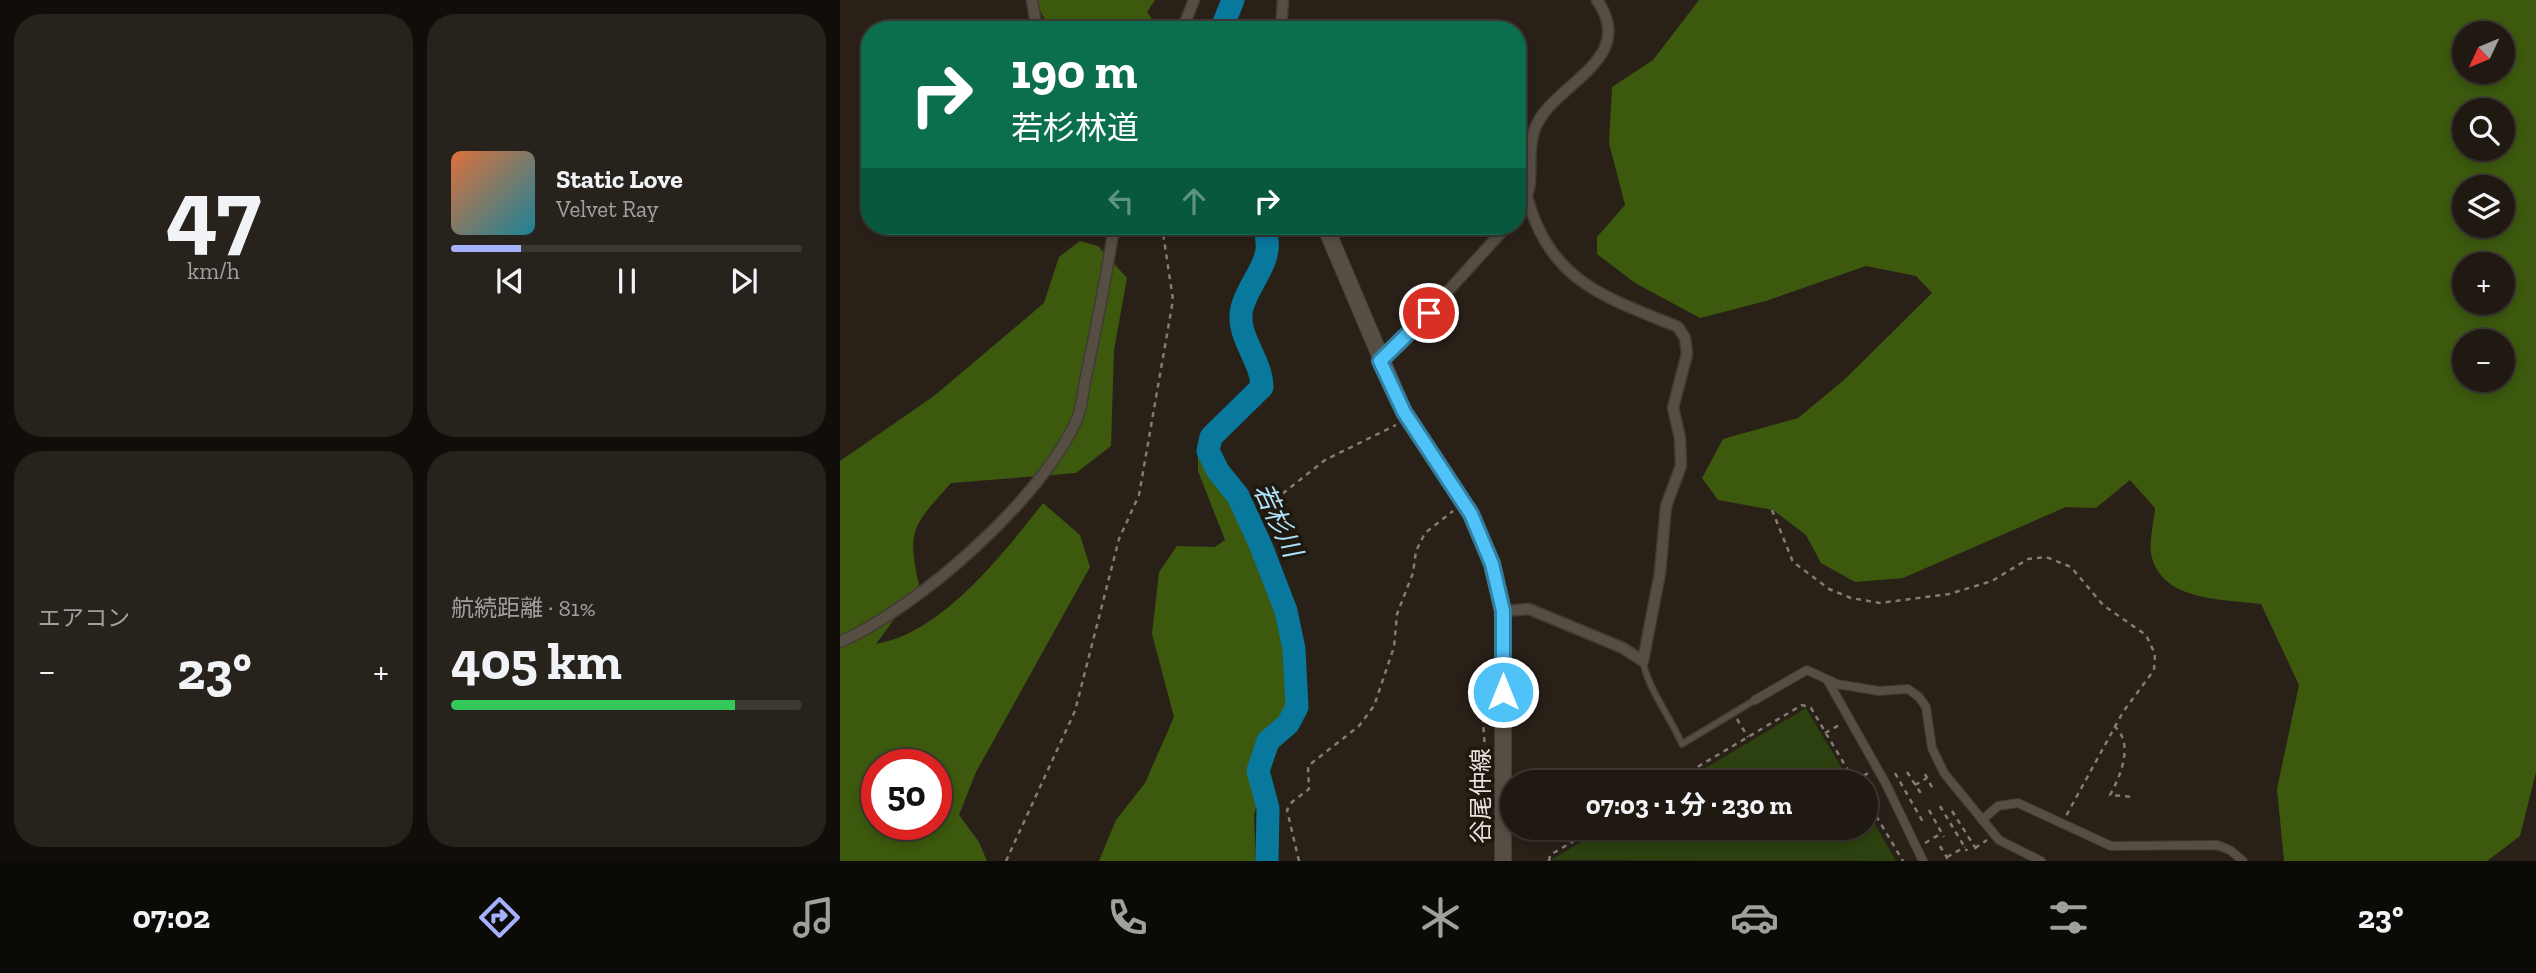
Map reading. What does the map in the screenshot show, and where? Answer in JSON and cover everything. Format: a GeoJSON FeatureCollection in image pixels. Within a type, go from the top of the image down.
{"type":"FeatureCollection","features":[{"type":"Feature","properties":{"kind":"main road","name":"谷尾仲線"},"geometry":{"type":"LineString","coordinates":[[1329,235],[1380,361],[1409,421],[1464,503],[1492,564],[1503,611],[1503,861]]}},
{"type":"Feature","properties":{"kind":"street"},"geometry":{"type":"LineString","coordinates":[[1032,0],[1036,21]]}},
{"type":"Feature","properties":{"kind":"street"},"geometry":{"type":"LineString","coordinates":[[1186,21],[1194,0]]}},
{"type":"Feature","properties":{"kind":"street"},"geometry":{"type":"LineString","coordinates":[[1282,21],[1283,0]]}},
{"type":"Feature","properties":{"kind":"street"},"geometry":{"type":"LineString","coordinates":[[1526,202],[1532,179],[1531,148],[1541,114],[1593,67],[1605,48],[1607,14],[1597,0]]}},
{"type":"Feature","properties":{"kind":"street"},"geometry":{"type":"LineString","coordinates":[[1503,611],[1529,609],[1623,648],[1643,661],[1660,573],[1666,506],[1681,466],[1680,438],[1673,408],[1687,354],[1685,338],[1678,327],[1577,281],[1555,260],[1544,243],[1528,200]]}},
{"type":"Feature","properties":{"kind":"street"},"geometry":{"type":"LineString","coordinates":[[840,642],[891,616],[949,571],[1035,483],[1061,450],[1078,417],[1104,296],[1113,235]]}},
{"type":"Feature","properties":{"kind":"street"},"geometry":{"type":"LineString","coordinates":[[1380,361],[1438,303],[1499,235]]}},
{"type":"Feature","properties":{"kind":"street"},"geometry":{"type":"LineString","coordinates":[[1755,700],[1807,670],[1837,684],[1879,691],[1908,689],[1919,697],[1926,707],[1936,757],[1944,774],[1999,840],[2041,861]]}},
{"type":"Feature","properties":{"kind":"street"},"geometry":{"type":"LineString","coordinates":[[1827,679],[1877,768],[1923,861]]}},
{"type":"Feature","properties":{"kind":"street"},"geometry":{"type":"LineString","coordinates":[[1982,820],[1998,806],[2018,803],[2111,846],[2217,845],[2230,850],[2243,861]]}},
{"type":"Feature","properties":{"kind":"lane"},"geometry":{"type":"LineString","coordinates":[[1643,661],[1646,678],[1669,713],[1682,744],[1755,700]]}},
{"type":"Feature","properties":{"kind":"path"},"geometry":{"type":"LineString","coordinates":[[1006,861],[1075,711],[1119,539],[1139,495],[1172,300],[1163,235]]}},
{"type":"Feature","properties":{"kind":"path"},"geometry":{"type":"LineString","coordinates":[[1267,506],[1325,460],[1367,437],[1409,421]]}},
{"type":"Feature","properties":{"kind":"path"},"geometry":{"type":"LineString","coordinates":[[1299,861],[1287,810],[1292,802],[1309,789],[1308,766],[1359,726],[1374,706],[1394,647],[1397,614],[1413,573],[1416,551],[1425,533],[1464,503]]}},
{"type":"Feature","properties":{"kind":"path"},"geometry":{"type":"LineString","coordinates":[[1772,510],[1793,562],[1829,589],[1864,602],[1887,602],[1963,590],[1992,581],[2036,556],[2066,563],[2103,604],[2146,635],[2154,646],[2154,670],[2115,726],[2060,824]]}},
{"type":"Feature","properties":{"kind":"path"},"geometry":{"type":"LineString","coordinates":[[1477,781],[1485,750],[1481,691],[1503,692]]}},
{"type":"Feature","properties":{"kind":"path"},"geometry":{"type":"LineString","coordinates":[[1692,770],[1802,705],[1811,708],[1848,770]]}},
{"type":"Feature","properties":{"kind":"path"},"geometry":{"type":"LineString","coordinates":[[1733,713],[1748,737]]}},
{"type":"Feature","properties":{"kind":"path"},"geometry":{"type":"LineString","coordinates":[[1825,733],[1850,718]]}},
{"type":"Feature","properties":{"kind":"path"},"geometry":{"type":"LineString","coordinates":[[2115,726],[2124,741],[2124,755],[2119,779],[2110,795],[2134,797]]}},
{"type":"Feature","properties":{"kind":"path"},"geometry":{"type":"LineString","coordinates":[[1907,772],[1922,795]]}},
{"type":"Feature","properties":{"kind":"path"},"geometry":{"type":"LineString","coordinates":[[1895,773],[1922,821],[1930,812],[1943,835],[1925,843]]}},
{"type":"Feature","properties":{"kind":"path"},"geometry":{"type":"LineString","coordinates":[[1915,785],[1926,776],[1933,789]]}},
{"type":"Feature","properties":{"kind":"path"},"geometry":{"type":"LineString","coordinates":[[1901,785],[1911,778]]}},
{"type":"Feature","properties":{"kind":"path"},"geometry":{"type":"LineString","coordinates":[[1930,784],[1937,780]]}},
{"type":"Feature","properties":{"kind":"path"},"geometry":{"type":"LineString","coordinates":[[1908,797],[1919,791]]}},
{"type":"Feature","properties":{"kind":"path"},"geometry":{"type":"LineString","coordinates":[[1940,806],[1966,849],[1948,859],[1940,846]]}},
{"type":"Feature","properties":{"kind":"path"},"geometry":{"type":"LineString","coordinates":[[1952,811],[1978,852]]}},
{"type":"Feature","properties":{"kind":"path"},"geometry":{"type":"LineString","coordinates":[[1936,823],[1947,817]]}},
{"type":"Feature","properties":{"kind":"path"},"geometry":{"type":"LineString","coordinates":[[1878,819],[1903,861]]}},
{"type":"Feature","properties":{"kind":"path"},"geometry":{"type":"LineString","coordinates":[[1956,832],[1963,828]]}},
{"type":"Feature","properties":{"kind":"path"},"geometry":{"type":"LineString","coordinates":[[1549,861],[1550,855],[1576,840]]}},
{"type":"Feature","properties":{"kind":"path"},"geometry":{"type":"LineString","coordinates":[[1932,857],[1943,851]]}},
{"type":"Feature","properties":{"kind":"green space"},"geometry":{"type":"Polygon","coordinates":[[[1035,0],[1155,0],[1147,12],[1154,21],[1046,21],[1035,0]]]}},
{"type":"Feature","properties":{"kind":"green space"},"geometry":{"type":"Polygon","coordinates":[[[1699,0],[2536,0],[2536,772],[2520,836],[2487,861],[2284,861],[2277,789],[2299,685],[2261,604],[2214,599],[2182,591],[2169,583],[2159,572],[2151,553],[2155,508],[2130,480],[2096,508],[2066,507],[1903,578],[1855,582],[1821,563],[1806,535],[1773,510],[1718,500],[1702,478],[1723,439],[1798,418],[1844,380],[1932,293],[1916,276],[1866,266],[1766,301],[1700,318],[1635,283],[1597,254],[1597,237],[1625,205],[1609,143],[1612,87],[1653,60],[1699,0]]]}},
{"type":"Feature","properties":{"kind":"green space"},"geometry":{"type":"Polygon","coordinates":[[[1080,241],[1098,246],[1127,278],[1114,350],[1111,446],[1076,473],[951,483],[916,528],[913,551],[919,585],[876,644],[900,637],[947,608],[990,567],[1043,503],[1080,535],[1090,567],[976,772],[959,815],[979,842],[987,861],[840,861],[840,461],[934,396],[1044,303],[1059,257],[1080,241]]]}},
{"type":"Feature","properties":{"kind":"green space"},"geometry":{"type":"Polygon","coordinates":[[[1198,455],[1237,480],[1292,606],[1296,730],[1278,748],[1254,814],[1256,861],[1099,861],[1116,820],[1145,783],[1174,717],[1152,634],[1159,572],[1177,546],[1215,547],[1225,540],[1198,471],[1198,455]]]}},
{"type":"Feature","properties":{"kind":"green space"},"geometry":{"type":"Polygon","coordinates":[[[1806,708],[1843,770],[1702,770],[1806,708]]]}},
{"type":"Feature","properties":{"kind":"green space"},"geometry":{"type":"Polygon","coordinates":[[[1878,830],[1896,861],[1551,860],[1585,840],[1878,840],[1878,830]]]}},
{"type":"Feature","properties":{"kind":"waterway","name":"若杉川"},"geometry":{"type":"LineString","coordinates":[[1225,21],[1233,0]]}},
{"type":"Feature","properties":{"kind":"waterway","name":"若杉川"},"geometry":{"type":"LineString","coordinates":[[1266,235],[1265,259],[1246,297],[1241,318],[1262,387],[1211,437],[1208,451],[1218,471],[1238,496],[1261,546],[1286,611],[1294,649],[1297,707],[1288,724],[1268,741],[1258,771],[1268,808],[1267,861]]}},
{"type":"Feature","properties":{"kind":"route"},"geometry":{"type":"LineString","coordinates":[[1429,313],[1380,361],[1404,412],[1471,514],[1492,564],[1503,611],[1503,692]]}}]}
